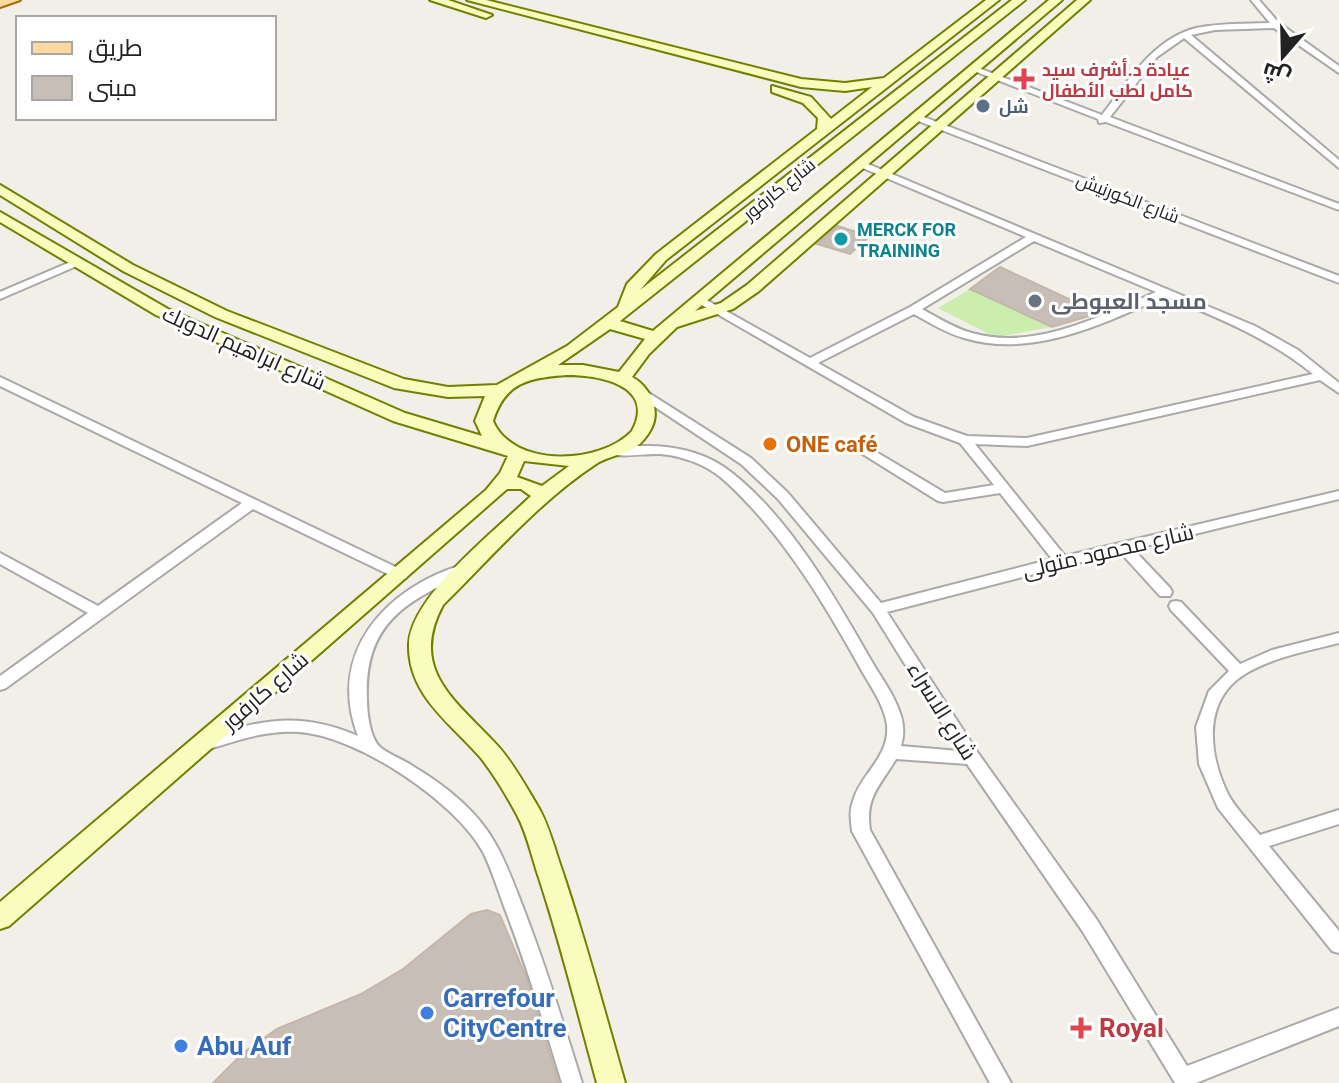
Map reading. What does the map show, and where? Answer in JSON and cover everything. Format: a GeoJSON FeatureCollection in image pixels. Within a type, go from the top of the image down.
{"type":"FeatureCollection","features":[{"type":"Feature","properties":{"kind":"main road"},"geometry":{"type":"LineString","coordinates":[[0,4],[16,0]]}},
{"type":"Feature","properties":{"kind":"street"},"geometry":{"type":"LineString","coordinates":[[436,0],[787,92],[807,100],[823,102],[836,99],[840,93],[833,87]]}},
{"type":"Feature","properties":{"kind":"street"},"geometry":{"type":"LineString","coordinates":[[473,0],[801,83],[833,87],[889,81]]}},
{"type":"Feature","properties":{"kind":"street"},"geometry":{"type":"LineString","coordinates":[[625,310],[633,287],[650,266],[993,0]]}},
{"type":"Feature","properties":{"kind":"street"},"geometry":{"type":"LineString","coordinates":[[670,324],[717,310],[753,288],[1084,0]]}},
{"type":"Feature","properties":{"kind":"street"},"geometry":{"type":"LineString","coordinates":[[1255,0],[1276,25],[1339,70]]}},
{"type":"Feature","properties":{"kind":"street"},"geometry":{"type":"LineString","coordinates":[[1016,3],[1047,4]]}},
{"type":"Feature","properties":{"kind":"street","name":"شارع كارفور"},"geometry":{"type":"LineString","coordinates":[[536,373],[562,358],[625,310],[1016,3]]}},
{"type":"Feature","properties":{"kind":"street","name":"شارع كارفور"},"geometry":{"type":"LineString","coordinates":[[622,379],[670,324],[1047,4]]}},
{"type":"Feature","properties":{"kind":"street"},"geometry":{"type":"LineString","coordinates":[[1102,121],[1151,60],[1185,34],[1276,25]]}},
{"type":"Feature","properties":{"kind":"street"},"geometry":{"type":"LineString","coordinates":[[1185,34],[1339,165]]}},
{"type":"Feature","properties":{"kind":"street"},"geometry":{"type":"LineString","coordinates":[[929,49],[960,45]]}},
{"type":"Feature","properties":{"kind":"street"},"geometry":{"type":"LineString","coordinates":[[973,69],[1102,121],[1339,207]]}},
{"type":"Feature","properties":{"kind":"street"},"geometry":{"type":"LineString","coordinates":[[807,100],[825,117],[824,130]]}},
{"type":"Feature","properties":{"kind":"street","name":"شارع الكورنيش"},"geometry":{"type":"LineString","coordinates":[[916,117],[1339,280]]}},
{"type":"Feature","properties":{"kind":"street"},"geometry":{"type":"LineString","coordinates":[[861,164],[1251,328],[1294,353],[1339,389]]}},
{"type":"Feature","properties":{"kind":"street"},"geometry":{"type":"LineString","coordinates":[[762,203],[771,171]]}},
{"type":"Feature","properties":{"kind":"street","name":"شارع ابراهيم الدوبك"},"geometry":{"type":"LineString","coordinates":[[0,189],[128,268],[187,299],[379,377],[448,392],[500,390]]}},
{"type":"Feature","properties":{"kind":"street","name":"شارع ابراهيم الدوبك"},"geometry":{"type":"LineString","coordinates":[[0,216],[162,312],[399,417],[511,451]]}},
{"type":"Feature","properties":{"kind":"street"},"geometry":{"type":"LineString","coordinates":[[809,363],[914,309],[1033,237]]}},
{"type":"Feature","properties":{"kind":"street"},"geometry":{"type":"LineString","coordinates":[[0,296],[75,263]]}},
{"type":"Feature","properties":{"kind":"street"},"geometry":{"type":"LineString","coordinates":[[914,309],[956,332],[975,338],[1016,341],[1081,328],[1166,292]]}},
{"type":"Feature","properties":{"kind":"street"},"geometry":{"type":"LineString","coordinates":[[699,300],[910,420],[965,440],[1027,442],[1322,376]]}},
{"type":"Feature","properties":{"kind":"street"},"geometry":{"type":"LineString","coordinates":[[608,323],[656,337]]}},
{"type":"Feature","properties":{"kind":"street"},"geometry":{"type":"LineString","coordinates":[[602,456],[554,462],[511,451],[492,436],[487,425],[486,413],[500,390],[536,373],[581,369],[622,379],[640,393],[646,405],[647,418],[630,443],[602,456],[541,497],[465,568],[435,601],[424,621],[420,643],[422,665],[429,685],[443,705],[490,753],[530,814],[567,924],[611,1083]]}},
{"type":"Feature","properties":{"kind":"street"},"geometry":{"type":"LineString","coordinates":[[0,381],[401,575]]}},
{"type":"Feature","properties":{"kind":"street"},"geometry":{"type":"LineString","coordinates":[[399,417],[417,401],[423,389]]}},
{"type":"Feature","properties":{"kind":"street","name":"شارع الاسراء"},"geometry":{"type":"LineString","coordinates":[[640,393],[746,461],[783,496],[878,609],[972,758],[1090,926],[1185,1080]]}},
{"type":"Feature","properties":{"kind":"street"},"geometry":{"type":"LineString","coordinates":[[965,440],[1062,562]]}},
{"type":"Feature","properties":{"kind":"street"},"geometry":{"type":"LineString","coordinates":[[851,443],[943,498],[1004,488]]}},
{"type":"Feature","properties":{"kind":"street","name":"شارع الاسراء"},"geometry":{"type":"LineString","coordinates":[[602,456],[656,450],[696,458],[718,469],[767,516],[827,595],[888,705],[896,728],[892,752]]}},
{"type":"Feature","properties":{"kind":"street","name":"شارع كارفور"},"geometry":{"type":"LineString","coordinates":[[0,918],[401,575],[502,484],[511,451]]}},
{"type":"Feature","properties":{"kind":"street"},"geometry":{"type":"LineString","coordinates":[[502,484],[517,482],[530,485],[541,497]]}},
{"type":"Feature","properties":{"kind":"street","name":"شارع محمود متولى"},"geometry":{"type":"LineString","coordinates":[[878,609],[1339,495]]}},
{"type":"Feature","properties":{"kind":"street"},"geometry":{"type":"LineString","coordinates":[[0,684],[250,504]]}},
{"type":"Feature","properties":{"kind":"street"},"geometry":{"type":"LineString","coordinates":[[1124,548],[1165,592]]}},
{"type":"Feature","properties":{"kind":"street"},"geometry":{"type":"LineString","coordinates":[[0,558],[99,613]]}},
{"type":"Feature","properties":{"kind":"street"},"geometry":{"type":"LineString","coordinates":[[372,749],[359,719],[356,689],[361,662],[372,637],[411,595],[465,568]]}},
{"type":"Feature","properties":{"kind":"street"},"geometry":{"type":"LineString","coordinates":[[1176,606],[1238,671]]}},
{"type":"Feature","properties":{"kind":"street"},"geometry":{"type":"LineString","coordinates":[[1339,638],[1277,654],[1238,671],[1215,695],[1204,727],[1207,764],[1224,803],[1339,945]]}},
{"type":"Feature","properties":{"kind":"street"},"geometry":{"type":"LineString","coordinates":[[203,745],[239,731],[288,725],[312,726],[344,734],[445,796],[480,833],[491,851],[526,938],[572,1083]]}},
{"type":"Feature","properties":{"kind":"street"},"geometry":{"type":"LineString","coordinates":[[972,758],[892,752],[859,800],[857,811],[861,831],[1001,1083]]}},
{"type":"Feature","properties":{"kind":"street"},"geometry":{"type":"LineString","coordinates":[[1257,843],[1339,817]]}},
{"type":"Feature","properties":{"kind":"street"},"geometry":{"type":"LineString","coordinates":[[1185,1080],[1339,1017]]}},
{"type":"Feature","properties":{"kind":"green space"},"geometry":{"type":"Polygon","coordinates":[[[970,289],[1052,327],[1003,336],[989,334],[938,308],[970,289]]]}},
{"type":"Feature","properties":{"kind":"building","name":"MERCK FOR TRAINING"},"geometry":{"type":"Polygon","coordinates":[[[837,226],[870,236],[850,254],[817,244],[837,226]]]}},
{"type":"Feature","properties":{"kind":"building","name":"مسجد العيوطى"},"geometry":{"type":"Polygon","coordinates":[[[1000,267],[1099,313],[1052,327],[970,289],[1000,267]]]}},
{"type":"Feature","properties":{"kind":"building","name":"Carrefour CityCentre"},"geometry":{"type":"Polygon","coordinates":[[[487,910],[500,915],[526,977],[559,1083],[213,1083],[243,1053],[277,1029],[361,994],[403,969],[471,914],[487,910]]]}},
{"type":"Feature","properties":{"kind":"place","name":"عيادة د.أشرف سيد كامل لطب الأطفال"},"geometry":{"type":"Point","coordinates":[1024,79]}},
{"type":"Feature","properties":{"kind":"place","name":"شل"},"geometry":{"type":"Point","coordinates":[983,106]}},
{"type":"Feature","properties":{"kind":"place","name":"MERCK FOR TRAINING"},"geometry":{"type":"Point","coordinates":[841,239]}},
{"type":"Feature","properties":{"kind":"place","name":"مسجد العيوطى"},"geometry":{"type":"Point","coordinates":[1035,301]}},
{"type":"Feature","properties":{"kind":"place","name":"ONE café"},"geometry":{"type":"Point","coordinates":[770,444]}},
{"type":"Feature","properties":{"kind":"place","name":"Carrefour CityCentre"},"geometry":{"type":"Point","coordinates":[427,1013]}},
{"type":"Feature","properties":{"kind":"place","name":"Royal"},"geometry":{"type":"Point","coordinates":[1081,1028]}},
{"type":"Feature","properties":{"kind":"place","name":"Abu Auf"},"geometry":{"type":"Point","coordinates":[181,1046]}}]}
